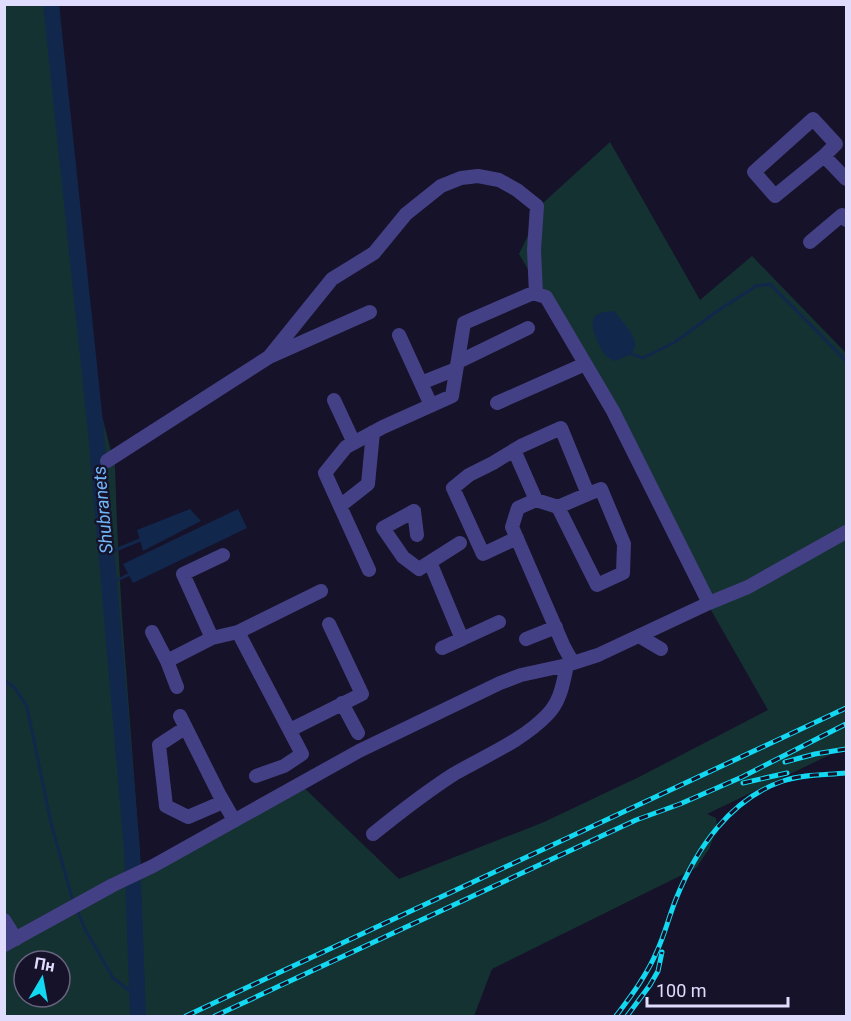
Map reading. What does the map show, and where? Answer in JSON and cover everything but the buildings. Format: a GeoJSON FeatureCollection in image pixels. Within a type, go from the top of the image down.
{"type":"FeatureCollection","features":[{"type":"Feature","properties":{"kind":"lane"},"geometry":{"type":"LineString","coordinates":[[813,118],[836,144],[824,156],[775,196],[754,172],[813,118]]}},
{"type":"Feature","properties":{"kind":"lane"},"geometry":{"type":"LineString","coordinates":[[824,156],[846,180]]}},
{"type":"Feature","properties":{"kind":"lane"},"geometry":{"type":"LineString","coordinates":[[269,357],[332,279],[374,253],[406,214],[441,186],[461,178],[478,176],[499,180],[517,190],[537,206],[534,250],[536,294]]}},
{"type":"Feature","properties":{"kind":"lane"},"geometry":{"type":"LineString","coordinates":[[810,242],[842,215],[846,220]]}},
{"type":"Feature","properties":{"kind":"lane"},"geometry":{"type":"LineString","coordinates":[[369,570],[325,473],[346,447],[372,432],[452,396],[464,323],[533,293],[546,297],[613,411],[709,603]]}},
{"type":"Feature","properties":{"kind":"lane"},"geometry":{"type":"LineString","coordinates":[[107,461],[269,357],[370,312]]}},
{"type":"Feature","properties":{"kind":"lane"},"geometry":{"type":"LineString","coordinates":[[421,383],[528,327]]}},
{"type":"Feature","properties":{"kind":"lane"},"geometry":{"type":"LineString","coordinates":[[399,335],[431,405]]}},
{"type":"Feature","properties":{"kind":"lane"},"geometry":{"type":"LineString","coordinates":[[497,403],[585,364]]}},
{"type":"Feature","properties":{"kind":"lane"},"geometry":{"type":"LineString","coordinates":[[334,400],[354,443]]}},
{"type":"Feature","properties":{"kind":"lane"},"geometry":{"type":"LineString","coordinates":[[517,538],[483,554],[466,539],[453,488],[469,475],[514,450],[561,428],[588,494]]}},
{"type":"Feature","properties":{"kind":"lane"},"geometry":{"type":"LineString","coordinates":[[340,506],[368,484],[372,432]]}},
{"type":"Feature","properties":{"kind":"lane"},"geometry":{"type":"LineString","coordinates":[[514,450],[536,500]]}},
{"type":"Feature","properties":{"kind":"lane"},"geometry":{"type":"LineString","coordinates":[[373,834],[454,775],[540,722],[549,714],[561,695],[570,664],[512,527],[518,508],[536,500],[558,507],[601,489],[624,544],[623,573],[597,585],[558,507]]}},
{"type":"Feature","properties":{"kind":"lane"},"geometry":{"type":"LineString","coordinates":[[417,535],[414,511],[383,528],[404,557],[419,569],[466,539]]}},
{"type":"Feature","properties":{"kind":"lane"},"geometry":{"type":"LineString","coordinates":[[4,920],[10,942],[113,885],[153,866],[359,751],[500,683],[521,675],[598,655],[748,587],[846,532]]}},
{"type":"Feature","properties":{"kind":"lane"},"geometry":{"type":"LineString","coordinates":[[212,638],[183,574],[223,555]]}},
{"type":"Feature","properties":{"kind":"lane"},"geometry":{"type":"LineString","coordinates":[[430,562],[462,639]]}},
{"type":"Feature","properties":{"kind":"lane"},"geometry":{"type":"LineString","coordinates":[[167,661],[212,638],[238,632],[321,591]]}},
{"type":"Feature","properties":{"kind":"lane"},"geometry":{"type":"LineString","coordinates":[[442,648],[499,622]]}},
{"type":"Feature","properties":{"kind":"lane"},"geometry":{"type":"LineString","coordinates":[[290,730],[362,694],[329,624]]}},
{"type":"Feature","properties":{"kind":"lane"},"geometry":{"type":"LineString","coordinates":[[526,639],[556,627]]}},
{"type":"Feature","properties":{"kind":"lane"},"geometry":{"type":"LineString","coordinates":[[152,632],[177,687]]}},
{"type":"Feature","properties":{"kind":"lane"},"geometry":{"type":"LineString","coordinates":[[238,632],[302,754],[284,766],[256,776]]}},
{"type":"Feature","properties":{"kind":"lane"},"geometry":{"type":"LineString","coordinates":[[639,636],[661,650]]}},
{"type":"Feature","properties":{"kind":"lane"},"geometry":{"type":"LineString","coordinates":[[342,704],[358,733]]}},
{"type":"Feature","properties":{"kind":"lane"},"geometry":{"type":"LineString","coordinates":[[223,802],[188,817],[166,806],[159,745],[183,722],[234,820]]}},
{"type":"Feature","properties":{"kind":"lane"},"geometry":{"type":"LineString","coordinates":[[284,766],[284,793]]}},
{"type":"Feature","properties":{"kind":"green space"},"geometry":{"type":"Polygon","coordinates":[[[5,5],[54,5],[55,7],[86,353],[115,467],[122,617],[141,868],[298,782],[399,879],[544,822],[639,777],[768,710],[707,603],[610,411],[519,254],[544,202],[610,142],[700,300],[752,256],[846,353],[846,747],[707,814],[716,818],[717,828],[709,849],[696,868],[492,969],[474,1016],[5,1016],[5,5]]]}},
{"type":"Feature","properties":{"kind":"water"},"geometry":{"type":"Polygon","coordinates":[[[615,312],[627,328],[635,345],[629,355],[614,361],[604,353],[593,326],[597,315],[615,312]]]}},
{"type":"Feature","properties":{"kind":"water"},"geometry":{"type":"Polygon","coordinates":[[[190,509],[201,521],[143,551],[137,530],[190,509]]]}},
{"type":"Feature","properties":{"kind":"water"},"geometry":{"type":"Polygon","coordinates":[[[238,509],[247,528],[133,583],[123,564],[238,509]]]}},
{"type":"Feature","properties":{"kind":"waterway","name":"Shubranets"},"geometry":{"type":"LineString","coordinates":[[51,4],[96,432],[132,850],[138,1016]]}},
{"type":"Feature","properties":{"kind":"waterway"},"geometry":{"type":"LineString","coordinates":[[631,354],[643,358],[675,342],[756,286],[770,284],[846,361]]}},
{"type":"Feature","properties":{"kind":"waterway"},"geometry":{"type":"LineString","coordinates":[[106,554],[140,540]]}},
{"type":"Feature","properties":{"kind":"waterway"},"geometry":{"type":"LineString","coordinates":[[109,584],[128,575]]}},
{"type":"Feature","properties":{"kind":"waterway"},"geometry":{"type":"LineString","coordinates":[[4,680],[15,688],[27,707],[51,823],[73,901]]}},
{"type":"Feature","properties":{"kind":"waterway"},"geometry":{"type":"LineString","coordinates":[[77,910],[86,931],[113,978],[137,996]]}},
{"type":"Feature","properties":{"kind":"railway"},"geometry":{"type":"LineString","coordinates":[[186,1016],[846,708]]}},
{"type":"Feature","properties":{"kind":"railway"},"geometry":{"type":"LineString","coordinates":[[215,1016],[636,820],[742,777],[846,724]]}},
{"type":"Feature","properties":{"kind":"railway"},"geometry":{"type":"LineString","coordinates":[[785,762],[846,749]]}},
{"type":"Feature","properties":{"kind":"railway"},"geometry":{"type":"LineString","coordinates":[[743,783],[787,773]]}},
{"type":"Feature","properties":{"kind":"railway"},"geometry":{"type":"LineString","coordinates":[[616,1016],[653,960],[676,899],[694,862],[717,828],[731,813],[764,789],[783,781],[806,776],[846,773]]}},
{"type":"Feature","properties":{"kind":"railway"},"geometry":{"type":"LineString","coordinates":[[627,1016],[658,971],[662,952]]}}]}
